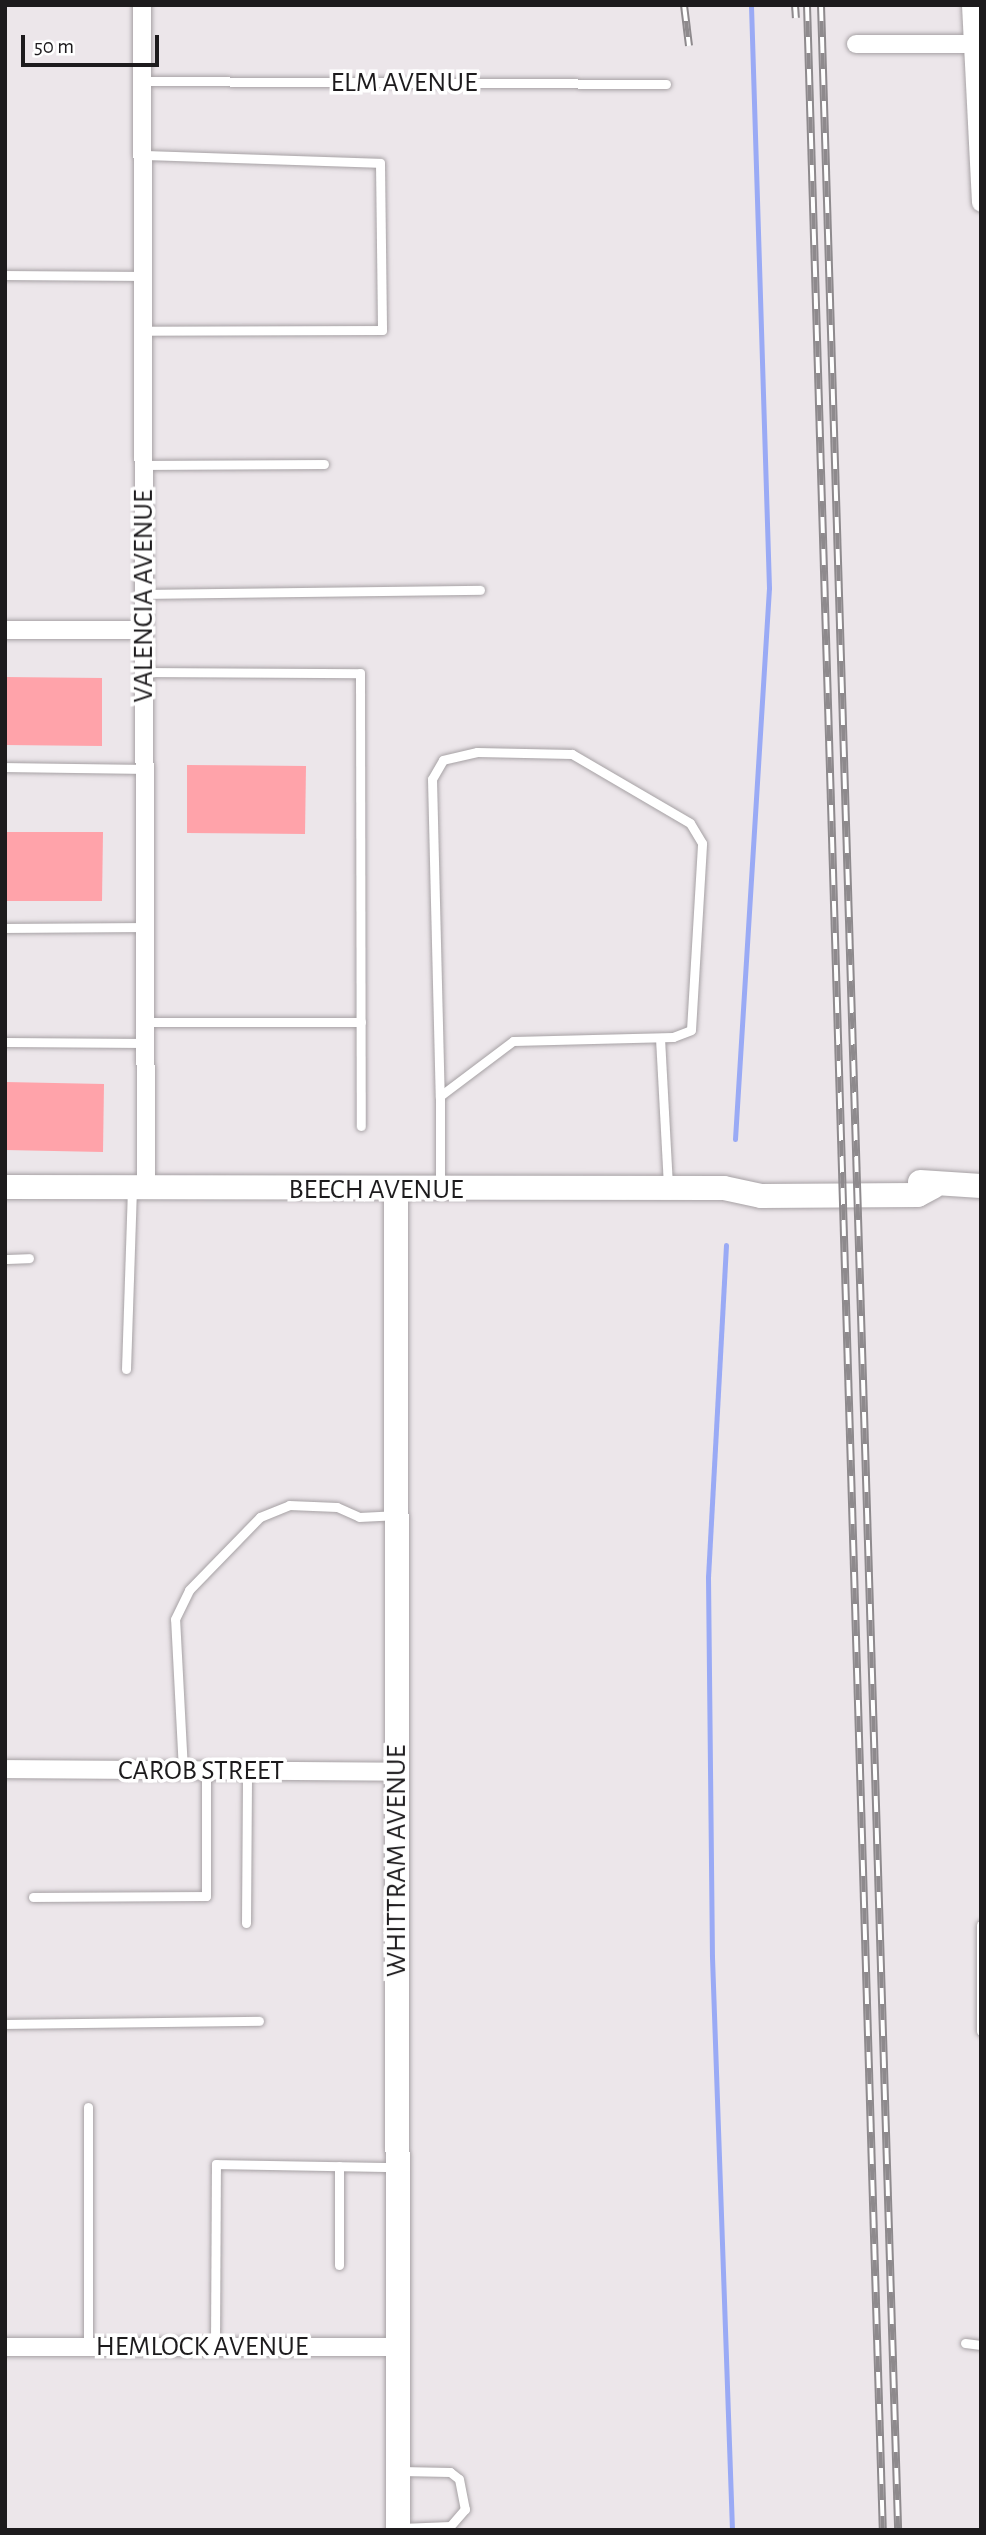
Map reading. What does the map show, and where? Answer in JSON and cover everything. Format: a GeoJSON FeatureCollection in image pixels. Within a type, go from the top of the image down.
{"type":"FeatureCollection","features":[{"type":"Feature","properties":{"kind":"street","name":"VALENCIA AVENUE"},"geometry":{"type":"LineString","coordinates":[[139,1187],[145,1043],[142,5]]}},
{"type":"Feature","properties":{"kind":"street"},"geometry":{"type":"LineString","coordinates":[[971,5],[976,44],[981,203]]}},
{"type":"Feature","properties":{"kind":"street"},"geometry":{"type":"LineString","coordinates":[[856,44],[976,44]]}},
{"type":"Feature","properties":{"kind":"street"},"geometry":{"type":"LineString","coordinates":[[5,630],[144,630]]}},
{"type":"Feature","properties":{"kind":"street","name":"BEECH AVENUE"},"geometry":{"type":"LineString","coordinates":[[5,1187],[440,1191],[735,1189],[760,1184],[842,1182],[933,1187],[981,1186]]}},
{"type":"Feature","properties":{"kind":"street","name":"WHITTRAM AVENUE"},"geometry":{"type":"LineString","coordinates":[[396,1191],[398,2529]]}},
{"type":"Feature","properties":{"kind":"street","name":"CAROB STREET"},"geometry":{"type":"LineString","coordinates":[[5,1769],[397,1772]]}},
{"type":"Feature","properties":{"kind":"street","name":"HEMLOCK AVENUE"},"geometry":{"type":"LineString","coordinates":[[5,2347],[398,2347]]}},
{"type":"Feature","properties":{"kind":"lane","name":"ELM AVENUE"},"geometry":{"type":"LineString","coordinates":[[142,82],[666,83]]}},
{"type":"Feature","properties":{"kind":"lane"},"geometry":{"type":"LineString","coordinates":[[142,155],[380,163],[382,330],[143,331]]}},
{"type":"Feature","properties":{"kind":"lane"},"geometry":{"type":"LineString","coordinates":[[5,275],[142,276]]}},
{"type":"Feature","properties":{"kind":"lane"},"geometry":{"type":"LineString","coordinates":[[143,465],[324,464]]}},
{"type":"Feature","properties":{"kind":"lane"},"geometry":{"type":"LineString","coordinates":[[144,594],[480,590]]}},
{"type":"Feature","properties":{"kind":"lane"},"geometry":{"type":"LineString","coordinates":[[144,672],[360,673],[361,1126]]}},
{"type":"Feature","properties":{"kind":"lane"},"geometry":{"type":"LineString","coordinates":[[440,1096],[513,1041],[660,1038],[691,1030],[702,844],[697,831],[572,754],[460,755],[443,760],[432,779],[440,1191]]}},
{"type":"Feature","properties":{"kind":"lane"},"geometry":{"type":"LineString","coordinates":[[5,767],[144,769]]}},
{"type":"Feature","properties":{"kind":"lane"},"geometry":{"type":"LineString","coordinates":[[5,928],[145,928]]}},
{"type":"Feature","properties":{"kind":"lane"},"geometry":{"type":"LineString","coordinates":[[145,1022],[361,1022]]}},
{"type":"Feature","properties":{"kind":"lane"},"geometry":{"type":"LineString","coordinates":[[660,1038],[668,1189]]}},
{"type":"Feature","properties":{"kind":"lane"},"geometry":{"type":"LineString","coordinates":[[5,1042],[145,1043]]}},
{"type":"Feature","properties":{"kind":"lane"},"geometry":{"type":"LineString","coordinates":[[126,1368],[139,1187]]}},
{"type":"Feature","properties":{"kind":"lane"},"geometry":{"type":"LineString","coordinates":[[5,1259],[29,1258]]}},
{"type":"Feature","properties":{"kind":"lane"},"geometry":{"type":"LineString","coordinates":[[183,1770],[175,1619],[189,1590],[260,1517],[289,1505],[337,1507],[359,1517],[397,1514]]}},
{"type":"Feature","properties":{"kind":"lane"},"geometry":{"type":"LineString","coordinates":[[33,1897],[206,1896],[206,1771]]}},
{"type":"Feature","properties":{"kind":"lane"},"geometry":{"type":"LineString","coordinates":[[246,1923],[247,1771]]}},
{"type":"Feature","properties":{"kind":"lane"},"geometry":{"type":"LineString","coordinates":[[981,1925],[981,2031]]}},
{"type":"Feature","properties":{"kind":"lane"},"geometry":{"type":"LineString","coordinates":[[5,2024],[259,2021]]}},
{"type":"Feature","properties":{"kind":"lane"},"geometry":{"type":"LineString","coordinates":[[88,2107],[88,2347]]}},
{"type":"Feature","properties":{"kind":"lane"},"geometry":{"type":"LineString","coordinates":[[215,2347],[216,2164],[398,2167]]}},
{"type":"Feature","properties":{"kind":"lane"},"geometry":{"type":"LineString","coordinates":[[339,2166],[339,2265]]}},
{"type":"Feature","properties":{"kind":"lane"},"geometry":{"type":"LineString","coordinates":[[965,2343],[981,2345]]}},
{"type":"Feature","properties":{"kind":"lane"},"geometry":{"type":"LineString","coordinates":[[398,2471],[450,2472],[459,2479],[465,2509],[450,2526],[398,2529]]}},
{"type":"Feature","properties":{"kind":"building"},"geometry":{"type":"Polygon","coordinates":[[[5,677],[102,678],[102,746],[5,745],[5,677]]]}},
{"type":"Feature","properties":{"kind":"building"},"geometry":{"type":"Polygon","coordinates":[[[187,765],[306,766],[305,834],[187,833],[187,765]]]}},
{"type":"Feature","properties":{"kind":"building"},"geometry":{"type":"Polygon","coordinates":[[[5,832],[103,832],[102,901],[5,901],[5,832]]]}},
{"type":"Feature","properties":{"kind":"building"},"geometry":{"type":"Polygon","coordinates":[[[5,1082],[104,1084],[103,1152],[5,1150],[5,1082]]]}},
{"type":"Feature","properties":{"kind":"waterway"},"geometry":{"type":"LineString","coordinates":[[735,1139],[769,588],[751,5]]}},
{"type":"Feature","properties":{"kind":"waterway"},"geometry":{"type":"LineString","coordinates":[[726,1245],[708,1577],[712,1957],[732,2530]]}},
{"type":"Feature","properties":{"kind":"railway"},"geometry":{"type":"LineString","coordinates":[[684,5],[689,46]]}},
{"type":"Feature","properties":{"kind":"railway"},"geometry":{"type":"LineString","coordinates":[[795,5],[796,18]]}},
{"type":"Feature","properties":{"kind":"railway"},"geometry":{"type":"LineString","coordinates":[[807,5],[883,2530]]}},
{"type":"Feature","properties":{"kind":"railway"},"geometry":{"type":"LineString","coordinates":[[821,5],[898,2530]]}}]}
